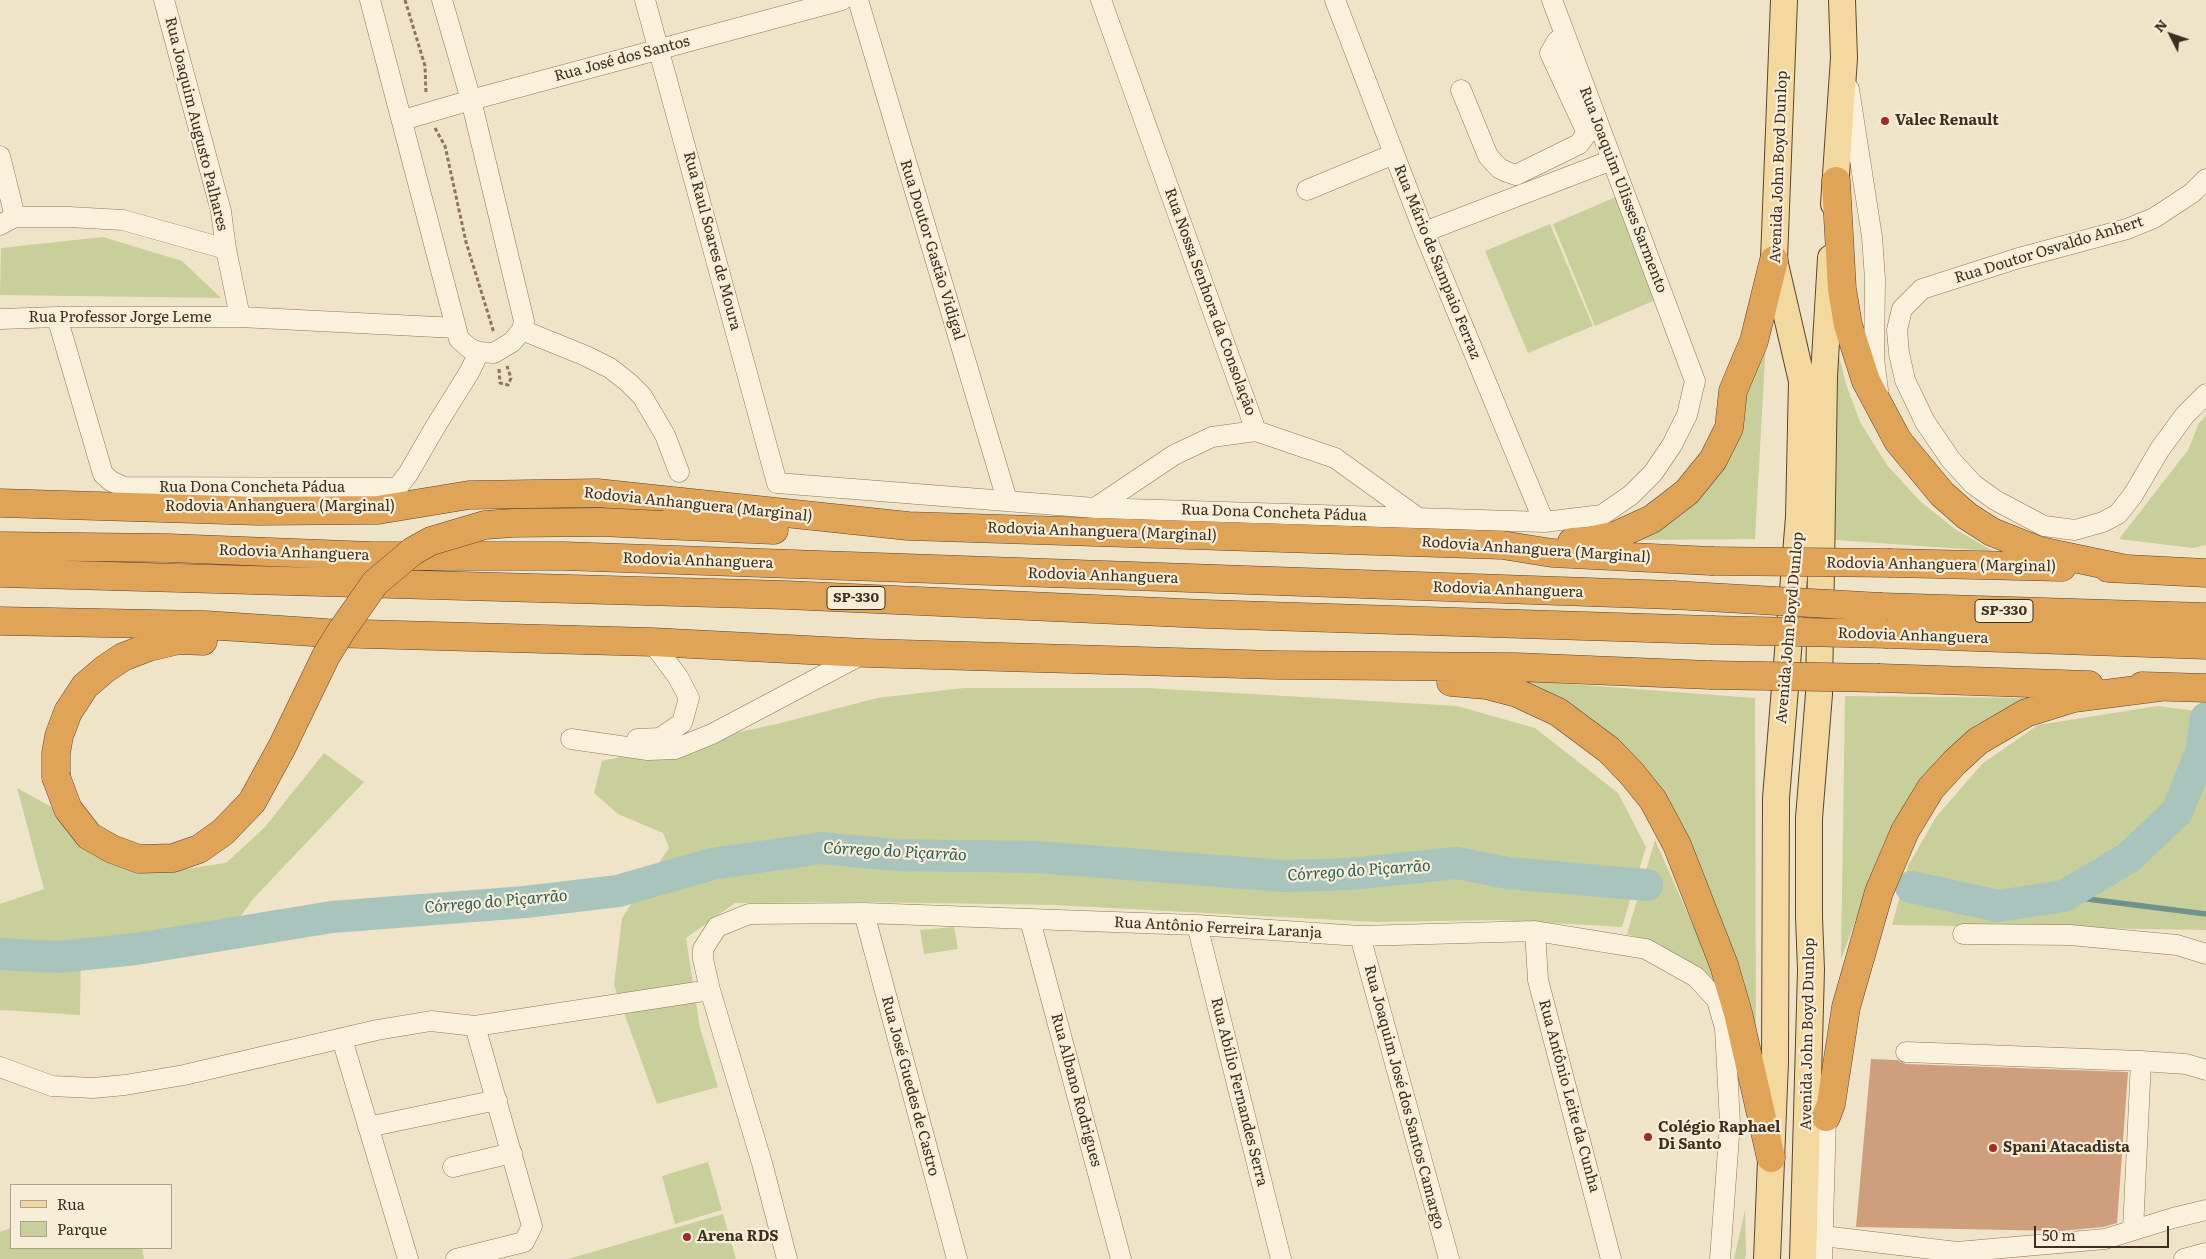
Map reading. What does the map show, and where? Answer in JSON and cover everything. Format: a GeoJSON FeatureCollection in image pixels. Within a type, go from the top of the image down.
{"type":"FeatureCollection","features":[{"type":"Feature","properties":{"kind":"highway"},"geometry":{"type":"LineString","coordinates":[[1836,181],[1845,309],[1866,381],[1884,419],[1898,441],[1942,494],[1982,526],[2008,540],[2040,551],[2126,569]]}},
{"type":"Feature","properties":{"kind":"highway"},"geometry":{"type":"LineString","coordinates":[[1502,545],[1589,541],[1617,535],[1652,519],[1687,492],[1713,460],[1730,428],[1733,391],[1754,341],[1774,260]]}},
{"type":"Feature","properties":{"kind":"highway","name":"Rodovia Anhanguera (Marginal)"},"geometry":{"type":"LineString","coordinates":[[0,503],[259,511],[378,510],[470,495],[597,493],[908,526],[1502,545],[1552,553],[1711,561],[1891,563],[2126,569],[2199,573]]}},
{"type":"Feature","properties":{"kind":"highway"},"geometry":{"type":"LineString","coordinates":[[326,633],[266,641],[179,640],[149,647],[123,657],[105,669],[85,686],[68,712],[59,736],[56,753],[56,777],[68,809],[89,836],[112,849],[139,859],[173,858],[199,850],[223,832],[252,802],[282,747],[326,656],[375,583],[414,551],[431,541],[484,525],[513,523],[600,522],[790,530],[908,526]]}},
{"type":"Feature","properties":{"kind":"highway","name":"Rodovia Anhanguera"},"geometry":{"type":"LineString","coordinates":[[0,546],[168,548],[372,556],[564,556],[1673,595],[1881,607],[2206,617]]}},
{"type":"Feature","properties":{"kind":"highway","name":"Rodovia Anhanguera"},"geometry":{"type":"LineString","coordinates":[[0,573],[786,595],[1205,614],[2206,645]]}},
{"type":"Feature","properties":{"kind":"highway"},"geometry":{"type":"LineString","coordinates":[[0,621],[204,625],[326,633],[652,642],[866,653],[1276,665],[1516,666],[1710,674],[2199,688]]}},
{"type":"Feature","properties":{"kind":"highway"},"geometry":{"type":"LineString","coordinates":[[1276,665],[1314,673],[1479,684],[1517,693],[1544,704],[1574,722],[1620,760],[1642,786],[1666,823],[1724,965],[1738,1013],[1771,1158]]}},
{"type":"Feature","properties":{"kind":"highway"},"geometry":{"type":"LineString","coordinates":[[1826,1117],[1831,1104],[1846,1007],[1879,892],[1905,831],[1931,788],[1978,741],[2026,713],[2074,698],[2160,687]]}},
{"type":"Feature","properties":{"kind":"main road","name":"Avenida John Boyd Dunlop"},"geometry":{"type":"LineString","coordinates":[[1767,1259],[1775,1062],[1776,798],[1799,517],[1802,381],[1774,260],[1784,0]]}},
{"type":"Feature","properties":{"kind":"main road","name":"Avenida John Boyd Dunlop"},"geometry":{"type":"LineString","coordinates":[[1803,1259],[1811,970],[1808,917],[1809,818],[1819,694],[1824,376],[1844,58],[1842,0]]}},
{"type":"Feature","properties":{"kind":"main road"},"geometry":{"type":"LineString","coordinates":[[1811,970],[1820,1039],[1826,1117]]}},
{"type":"Feature","properties":{"kind":"street","name":"Rua Joaquim Augusto Palhares"},"geometry":{"type":"LineString","coordinates":[[164,0],[220,211],[226,249]]}},
{"type":"Feature","properties":{"kind":"street"},"geometry":{"type":"LineString","coordinates":[[370,0],[459,339],[469,348],[488,354],[508,346],[522,330],[524,321],[470,100],[442,0]]}},
{"type":"Feature","properties":{"kind":"street","name":"Rua Raul Soares de Moura"},"geometry":{"type":"LineString","coordinates":[[645,0],[777,483]]}},
{"type":"Feature","properties":{"kind":"street","name":"Rua José dos Santos"},"geometry":{"type":"LineString","coordinates":[[403,120],[659,48],[842,0]]}},
{"type":"Feature","properties":{"kind":"street","name":"Rua Doutor Gastão Vidigal"},"geometry":{"type":"LineString","coordinates":[[858,0],[1007,500]]}},
{"type":"Feature","properties":{"kind":"street","name":"Rua Nossa Senhora da Consolação"},"geometry":{"type":"LineString","coordinates":[[1101,0],[1256,431],[1335,458],[1418,518]]}},
{"type":"Feature","properties":{"kind":"street","name":"Rua Mário de Sampaio Ferraz"},"geometry":{"type":"LineString","coordinates":[[1335,0],[1424,232],[1544,522]]}},
{"type":"Feature","properties":{"kind":"street","name":"Rua Joaquim Ulisses Sarmento"},"geometry":{"type":"LineString","coordinates":[[1552,0],[1695,381]]}},
{"type":"Feature","properties":{"kind":"street"},"geometry":{"type":"LineString","coordinates":[[1461,90],[1488,156],[1499,168],[1507,172],[1516,175],[1579,144],[1587,133],[1550,53],[1557,42],[1565,37]]}},
{"type":"Feature","properties":{"kind":"street"},"geometry":{"type":"LineString","coordinates":[[1844,58],[1872,236],[1875,279],[1874,359],[1884,419]]}},
{"type":"Feature","properties":{"kind":"street"},"geometry":{"type":"LineString","coordinates":[[1307,190],[1394,154]]}},
{"type":"Feature","properties":{"kind":"street"},"geometry":{"type":"LineString","coordinates":[[0,156],[8,221],[69,217],[123,220],[226,249],[240,317]]}},
{"type":"Feature","properties":{"kind":"street"},"geometry":{"type":"LineString","coordinates":[[1424,232],[1612,160]]}},
{"type":"Feature","properties":{"kind":"street","name":"Rua Doutor Osvaldo Anhert"},"geometry":{"type":"LineString","coordinates":[[2206,179],[2192,193],[2154,218],[2127,230],[1945,280],[1922,289],[1902,309],[1897,330],[1899,354],[1905,380],[1924,422],[1952,460],[1973,484],[1995,500],[2044,526],[2075,530],[2104,522],[2118,514],[2133,495],[2160,450],[2185,415],[2206,394]]}},
{"type":"Feature","properties":{"kind":"street","name":"Rua Dona Concheta Pádua"},"geometry":{"type":"LineString","coordinates":[[57,317],[103,474],[111,482],[124,487],[397,488],[402,483],[470,371],[479,352]]}},
{"type":"Feature","properties":{"kind":"street","name":"Rua Professor Jorge Leme"},"geometry":{"type":"LineString","coordinates":[[0,319],[57,317],[240,317],[456,328]]}},
{"type":"Feature","properties":{"kind":"street"},"geometry":{"type":"LineString","coordinates":[[522,330],[586,356],[610,368],[629,383],[642,396],[665,435],[679,472]]}},
{"type":"Feature","properties":{"kind":"street","name":"Rua Dona Concheta Pádua"},"geometry":{"type":"LineString","coordinates":[[777,483],[1094,508],[1544,522],[1602,515],[1631,495],[1653,472],[1672,445],[1687,415],[1695,381]]}},
{"type":"Feature","properties":{"kind":"street"},"geometry":{"type":"LineString","coordinates":[[1094,508],[1174,455],[1212,437],[1256,431]]}},
{"type":"Feature","properties":{"kind":"street"},"geometry":{"type":"LineString","coordinates":[[652,642],[678,677],[689,698],[682,723],[660,738],[571,739],[648,750],[675,749],[712,734],[866,653]]}},
{"type":"Feature","properties":{"kind":"street","name":"Rua Antônio Ferreira Laranja"},"geometry":{"type":"LineString","coordinates":[[710,990],[704,967],[704,949],[717,927],[749,914],[864,914],[1198,925],[1360,936],[1535,932],[1646,949],[1696,977],[1717,1000],[1724,1028],[1730,1123],[1720,1259]]}},
{"type":"Feature","properties":{"kind":"street","name":"Rua José Guedes de Castro"},"geometry":{"type":"LineString","coordinates":[[864,914],[957,1259]]}},
{"type":"Feature","properties":{"kind":"street","name":"Rua Albano Rodrigues"},"geometry":{"type":"LineString","coordinates":[[1030,920],[1121,1259]]}},
{"type":"Feature","properties":{"kind":"street","name":"Rua Abílio Fernandes Serra"},"geometry":{"type":"LineString","coordinates":[[1198,925],[1281,1259]]}},
{"type":"Feature","properties":{"kind":"street","name":"Rua Antônio Leite da Cunha"},"geometry":{"type":"LineString","coordinates":[[1535,932],[1538,980],[1611,1259]]}},
{"type":"Feature","properties":{"kind":"street"},"geometry":{"type":"LineString","coordinates":[[1963,934],[2070,935],[2177,945],[2206,954]]}},
{"type":"Feature","properties":{"kind":"street","name":"Rua Joaquim José dos Santos Camargo"},"geometry":{"type":"LineString","coordinates":[[1360,936],[1448,1259]]}},
{"type":"Feature","properties":{"kind":"street"},"geometry":{"type":"LineString","coordinates":[[0,1067],[52,1086],[93,1088],[184,1075],[377,1030],[431,1022],[475,1026],[710,990],[762,1163],[787,1259]]}},
{"type":"Feature","properties":{"kind":"street"},"geometry":{"type":"LineString","coordinates":[[456,1259],[524,1242],[532,1226],[475,1026]]}},
{"type":"Feature","properties":{"kind":"street"},"geometry":{"type":"LineString","coordinates":[[342,1039],[368,1128],[392,1199],[408,1259]]}},
{"type":"Feature","properties":{"kind":"street"},"geometry":{"type":"LineString","coordinates":[[1906,1052],[2186,1064],[2206,1070]]}},
{"type":"Feature","properties":{"kind":"street"},"geometry":{"type":"LineString","coordinates":[[2134,1230],[2141,1062]]}},
{"type":"Feature","properties":{"kind":"street"},"geometry":{"type":"LineString","coordinates":[[368,1128],[497,1100]]}},
{"type":"Feature","properties":{"kind":"street"},"geometry":{"type":"LineString","coordinates":[[1822,1259],[1826,1117]]}},
{"type":"Feature","properties":{"kind":"street"},"geometry":{"type":"LineString","coordinates":[[453,1167],[512,1153]]}},
{"type":"Feature","properties":{"kind":"street"},"geometry":{"type":"LineString","coordinates":[[1823,1236],[1963,1255],[2105,1239],[2206,1210]]}},
{"type":"Feature","properties":{"kind":"street"},"geometry":{"type":"LineString","coordinates":[[2184,1259],[2206,1253]]}},
{"type":"Feature","properties":{"kind":"path"},"geometry":{"type":"LineString","coordinates":[[406,0],[425,66],[427,113],[445,146],[466,242],[499,351]]}},
{"type":"Feature","properties":{"kind":"green space"},"geometry":{"type":"Polygon","coordinates":[[[1618,196],[1660,298],[1595,326],[1553,224],[1618,196]]]}},
{"type":"Feature","properties":{"kind":"green space"},"geometry":{"type":"Polygon","coordinates":[[[1550,224],[1593,326],[1528,353],[1485,251],[1550,224]]]}},
{"type":"Feature","properties":{"kind":"green space"},"geometry":{"type":"Polygon","coordinates":[[[103,237],[182,261],[221,298],[0,295],[1,248],[103,237]]]}},
{"type":"Feature","properties":{"kind":"green space"},"geometry":{"type":"Polygon","coordinates":[[[1766,341],[1755,539],[1633,540],[1662,522],[1766,341]]]}},
{"type":"Feature","properties":{"kind":"green space"},"geometry":{"type":"Polygon","coordinates":[[[1838,352],[1846,384],[1860,422],[1887,465],[1920,501],[1955,529],[1993,551],[1835,540],[1838,352]]]}},
{"type":"Feature","properties":{"kind":"green space"},"geometry":{"type":"Polygon","coordinates":[[[2206,416],[2206,545],[2193,548],[2119,539],[2188,450],[2199,423],[2206,416]]]}},
{"type":"Feature","properties":{"kind":"green space"},"geometry":{"type":"Polygon","coordinates":[[[1530,681],[1755,698],[1756,1041],[1669,816],[1526,684],[1530,681]]]}},
{"type":"Feature","properties":{"kind":"green space"},"geometry":{"type":"Polygon","coordinates":[[[964,688],[1148,688],[1457,706],[1535,728],[1618,793],[1646,847],[1622,927],[1498,920],[1376,922],[1054,905],[862,902],[735,903],[686,938],[700,1028],[718,1087],[657,1104],[614,985],[622,918],[669,848],[663,833],[618,814],[594,793],[602,761],[777,724],[877,698],[964,688]]]}},
{"type":"Feature","properties":{"kind":"green space"},"geometry":{"type":"Polygon","coordinates":[[[1845,696],[2030,698],[1976,725],[1935,765],[1903,808],[1883,844],[1841,960],[1845,696]]]}},
{"type":"Feature","properties":{"kind":"green space"},"geometry":{"type":"Polygon","coordinates":[[[2157,706],[2206,712],[2206,930],[1892,925],[1908,866],[1936,817],[1982,764],[2038,725],[2157,706]]]}},
{"type":"Feature","properties":{"kind":"green space"},"geometry":{"type":"Polygon","coordinates":[[[324,753],[364,782],[253,899],[238,920],[81,942],[80,1015],[0,1010],[0,904],[44,889],[17,788],[55,809],[91,854],[156,873],[226,863],[264,828],[324,753]]]}},
{"type":"Feature","properties":{"kind":"green space"},"geometry":{"type":"Polygon","coordinates":[[[1655,840],[1719,984],[1659,944],[1627,934],[1655,840]]]}},
{"type":"Feature","properties":{"kind":"green space"},"geometry":{"type":"Polygon","coordinates":[[[954,927],[958,949],[924,954],[920,930],[954,927]]]}},
{"type":"Feature","properties":{"kind":"green space"},"geometry":{"type":"Polygon","coordinates":[[[708,1162],[722,1210],[675,1224],[662,1176],[708,1162]]]}},
{"type":"Feature","properties":{"kind":"green space"},"geometry":{"type":"Polygon","coordinates":[[[1745,1210],[1745,1259],[1734,1259],[1745,1210]]]}},
{"type":"Feature","properties":{"kind":"green space","name":"Arena RDS"},"geometry":{"type":"Polygon","coordinates":[[[723,1214],[736,1259],[568,1259],[723,1214]]]}},
{"type":"Feature","properties":{"kind":"green space"},"geometry":{"type":"Polygon","coordinates":[[[10,1228],[10,1249],[142,1249],[144,1259],[0,1259],[0,1232],[10,1228]]]}},
{"type":"Feature","properties":{"kind":"building","name":"Spani Atacadista"},"geometry":{"type":"Polygon","coordinates":[[[1871,1059],[1897,1060],[1906,1064],[2128,1072],[2117,1223],[2103,1227],[2061,1231],[1856,1227],[1871,1059]]]}},
{"type":"Feature","properties":{"kind":"waterway","name":"Córrego do Piçarrão"},"geometry":{"type":"LineString","coordinates":[[1911,887],[1998,906],[2064,896],[2128,858],[2177,812],[2201,752],[2206,718]]}},
{"type":"Feature","properties":{"kind":"waterway","name":"Córrego do Piçarrão"},"geometry":{"type":"LineString","coordinates":[[0,954],[57,957],[136,949],[332,917],[525,902],[618,891],[712,864],[821,848],[896,855],[1036,857],[1284,876],[1350,874],[1457,863],[1508,873],[1647,885]]}},
{"type":"Feature","properties":{"kind":"waterway"},"geometry":{"type":"LineString","coordinates":[[2064,896],[2206,914]]}},
{"type":"Feature","properties":{"kind":"place","name":"Valec Renault"},"geometry":{"type":"Point","coordinates":[1885,121]}},
{"type":"Feature","properties":{"kind":"place","name":"Colégio Raphael Di Santo"},"geometry":{"type":"Point","coordinates":[1648,1137]}},
{"type":"Feature","properties":{"kind":"place","name":"Spani Atacadista"},"geometry":{"type":"Point","coordinates":[1993,1148]}},
{"type":"Feature","properties":{"kind":"place","name":"Arena RDS"},"geometry":{"type":"Point","coordinates":[687,1237]}}]}
